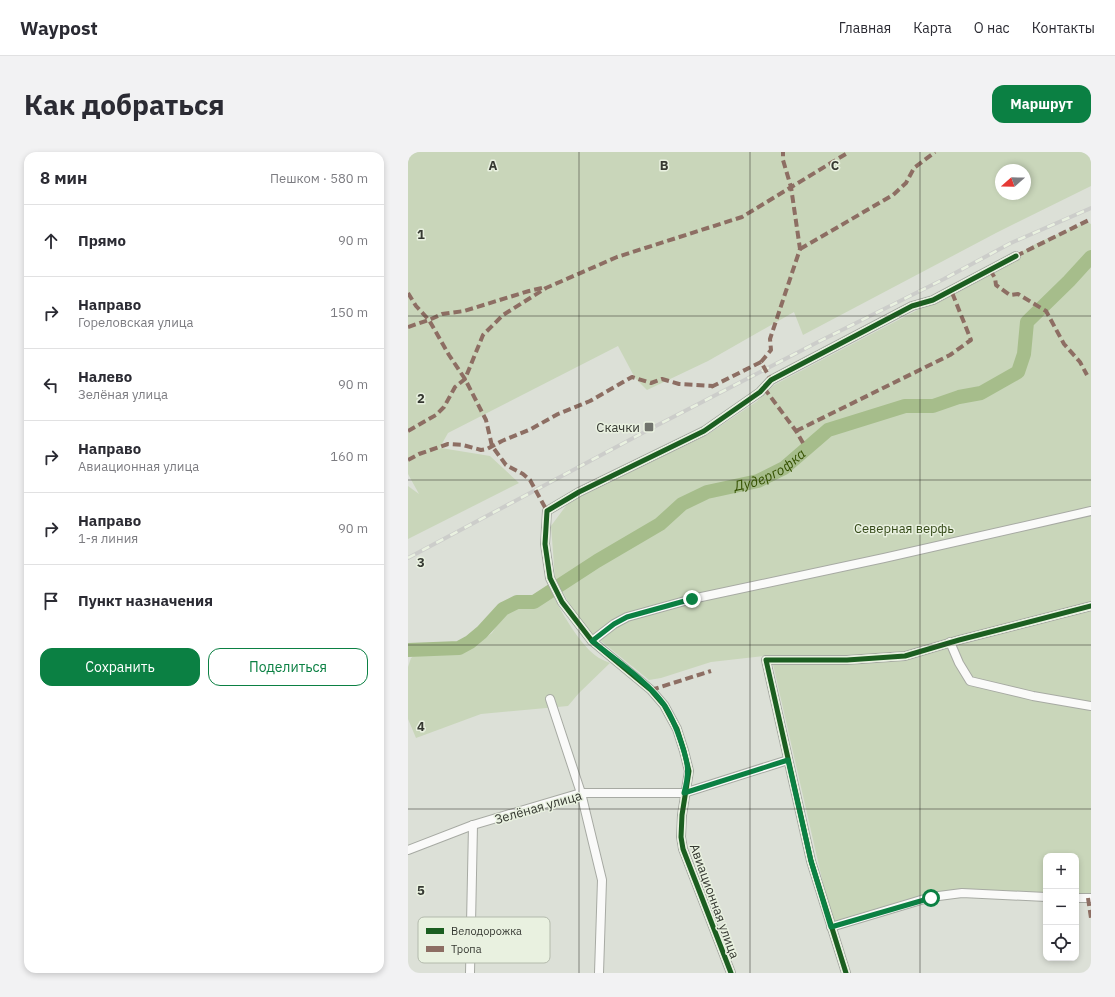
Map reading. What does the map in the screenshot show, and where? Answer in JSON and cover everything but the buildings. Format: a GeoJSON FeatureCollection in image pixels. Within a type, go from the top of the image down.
{"type":"FeatureCollection","features":[{"type":"Feature","properties":{"kind":"street","name":"Авиационная улица"},"geometry":{"type":"LineString","coordinates":[[731,973],[683,849],[681,825],[684,793],[688,777],[687,761],[676,729],[664,705],[646,686],[592,641],[579,626],[560,597],[550,578],[545,544],[547,511],[551,507],[579,492],[704,432],[760,392],[771,380],[912,306],[933,300],[1016,256]]}},
{"type":"Feature","properties":{"kind":"street"},"geometry":{"type":"LineString","coordinates":[[592,641],[614,624],[627,617],[692,599],[884,558],[1091,511]]}},
{"type":"Feature","properties":{"kind":"street"},"geometry":{"type":"LineString","coordinates":[[846,973],[811,861],[766,660],[847,660],[905,656],[950,642],[1091,606]]}},
{"type":"Feature","properties":{"kind":"street"},"geometry":{"type":"LineString","coordinates":[[950,642],[959,663],[970,681],[1033,696],[1091,706]]}},
{"type":"Feature","properties":{"kind":"street"},"geometry":{"type":"LineString","coordinates":[[550,699],[581,793],[602,880],[599,973]]}},
{"type":"Feature","properties":{"kind":"street","name":"Зелёная улица"},"geometry":{"type":"LineString","coordinates":[[408,850],[473,825],[581,793],[684,793],[788,760]]}},
{"type":"Feature","properties":{"kind":"street"},"geometry":{"type":"LineString","coordinates":[[471,917],[473,825]]}},
{"type":"Feature","properties":{"kind":"street"},"geometry":{"type":"LineString","coordinates":[[831,927],[931,898],[962,893],[1043,897]]}},
{"type":"Feature","properties":{"kind":"street"},"geometry":{"type":"LineString","coordinates":[[1079,896],[1091,898]]}},
{"type":"Feature","properties":{"kind":"street"},"geometry":{"type":"LineString","coordinates":[[470,963],[470,973]]}},
{"type":"Feature","properties":{"kind":"green space"},"geometry":{"type":"Polygon","coordinates":[[[408,152],[1091,152],[1091,186],[996,233],[803,335],[794,312],[708,361],[647,390],[635,378],[618,346],[448,433],[439,449],[441,448],[490,456],[519,483],[408,539],[408,486],[419,494],[408,474],[408,152]]]}},
{"type":"Feature","properties":{"kind":"green space","name":"Северная верфь"},"geometry":{"type":"Polygon","coordinates":[[[1087,222],[1091,224],[1091,893],[1079,893],[1079,853],[1043,853],[1043,893],[961,890],[904,900],[832,923],[772,660],[764,656],[711,662],[661,678],[649,680],[596,637],[590,634],[575,614],[555,578],[551,526],[571,499],[707,435],[756,402],[774,385],[925,306],[1039,242],[1087,222]]]}},
{"type":"Feature","properties":{"kind":"green space"},"geometry":{"type":"Polygon","coordinates":[[[553,595],[561,611],[579,638],[592,653],[610,663],[579,693],[568,706],[481,714],[416,738],[408,719],[408,667],[411,658],[415,655],[427,655],[438,651],[457,653],[481,641],[492,633],[501,615],[506,610],[515,607],[521,608],[532,606],[553,595]]]}},
{"type":"Feature","properties":{"kind":"waterway","name":"Дудергофка"},"geometry":{"type":"LineString","coordinates":[[408,650],[459,648],[470,642],[482,632],[503,609],[517,602],[534,602],[597,561],[660,524],[682,504],[707,492],[758,481],[784,468],[828,430],[905,406],[933,406],[959,397],[981,393],[1018,372],[1024,354],[1027,322],[1091,257]]}},
{"type":"Feature","properties":{"kind":"railway"},"geometry":{"type":"LineString","coordinates":[[408,558],[650,429],[944,279],[1011,243],[1091,208]]}},
{"type":"Feature","properties":{"kind":"marked path"},"geometry":{"type":"LineString","coordinates":[[761,362],[771,350],[770,339],[800,249],[791,187],[783,160],[783,152]]}},
{"type":"Feature","properties":{"kind":"marked path"},"geometry":{"type":"LineString","coordinates":[[408,431],[436,415],[444,407],[455,387],[465,379],[483,335],[503,315],[546,288],[617,257],[742,217],[849,152]]}},
{"type":"Feature","properties":{"kind":"marked path"},"geometry":{"type":"LineString","coordinates":[[800,249],[893,195],[906,183],[914,168],[935,152]]}},
{"type":"Feature","properties":{"kind":"marked path"},"geometry":{"type":"LineString","coordinates":[[1016,256],[1091,219]]}},
{"type":"Feature","properties":{"kind":"marked path"},"geometry":{"type":"LineString","coordinates":[[990,270],[995,278],[996,285],[1010,295],[1018,294],[1046,311],[1064,344],[1080,362],[1087,375]]}},
{"type":"Feature","properties":{"kind":"marked path"},"geometry":{"type":"LineString","coordinates":[[408,327],[442,314],[464,311],[542,288]]}},
{"type":"Feature","properties":{"kind":"marked path"},"geometry":{"type":"LineString","coordinates":[[796,431],[950,355],[971,340],[951,290]]}},
{"type":"Feature","properties":{"kind":"marked path"},"geometry":{"type":"LineString","coordinates":[[408,293],[416,306],[429,320],[465,379],[486,420],[492,446],[506,465],[523,474],[530,480],[547,511]]}},
{"type":"Feature","properties":{"kind":"marked path"},"geometry":{"type":"LineString","coordinates":[[711,387],[761,362],[771,380]]}},
{"type":"Feature","properties":{"kind":"marked path"},"geometry":{"type":"LineString","coordinates":[[408,460],[419,454],[448,444],[463,445],[481,450],[487,449],[531,429],[558,414],[590,401],[632,377],[651,383],[662,379],[679,384],[714,386]]}},
{"type":"Feature","properties":{"kind":"marked path"},"geometry":{"type":"LineString","coordinates":[[764,388],[796,431],[803,443]]}},
{"type":"Feature","properties":{"kind":"marked path"},"geometry":{"type":"LineString","coordinates":[[651,690],[711,671]]}},
{"type":"Feature","properties":{"kind":"marked path"},"geometry":{"type":"LineString","coordinates":[[1088,898],[1091,918]]}},
{"type":"Feature","properties":{"kind":"cycle path"},"geometry":{"type":"LineString","coordinates":[[731,973],[683,849],[681,837],[682,815],[689,771],[677,729],[664,705],[651,690],[592,641],[562,602],[550,578],[545,544],[547,511],[579,492],[704,431],[760,392],[771,380],[912,306],[933,300],[1016,256]]}},
{"type":"Feature","properties":{"kind":"cycle path"},"geometry":{"type":"LineString","coordinates":[[846,973],[811,861],[766,660],[847,660],[905,656],[959,640],[1091,606]]}},
{"type":"Feature","properties":{"kind":"place","name":"Скачки"},"geometry":{"type":"Point","coordinates":[649,427]}},
{"type":"Feature","properties":{"kind":"route"},"geometry":{"type":"LineString","coordinates":[[692,599],[627,617],[614,624],[592,641],[651,690],[671,716],[684,751],[689,771],[684,793],[788,760],[811,861],[831,927],[931,898]]}}]}
